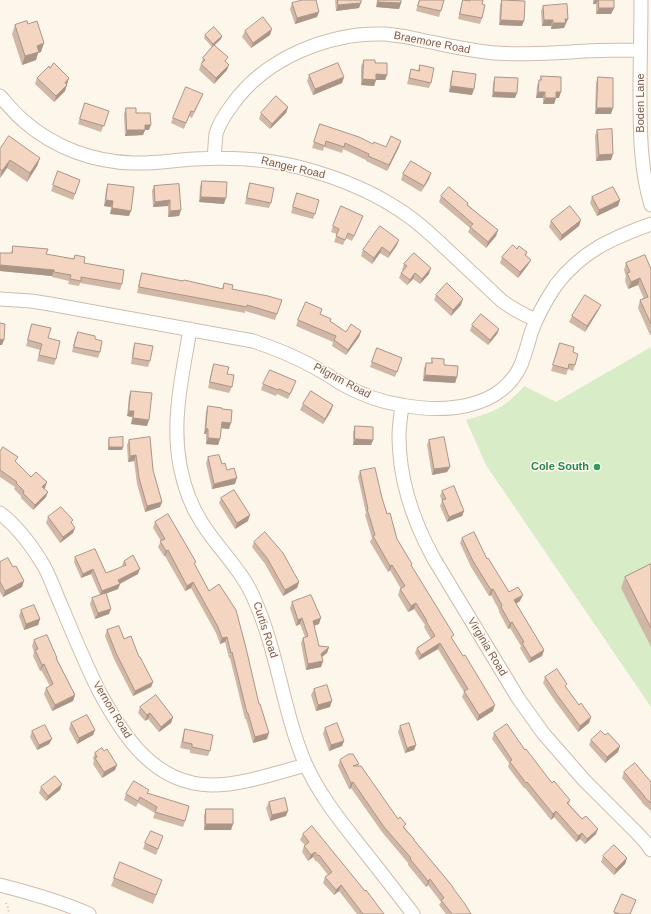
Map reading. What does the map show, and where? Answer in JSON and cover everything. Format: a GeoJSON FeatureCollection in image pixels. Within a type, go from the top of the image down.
{"type":"FeatureCollection","features":[{"type":"Feature","properties":{"kind":"street","name":"Boden Lane"},"geometry":{"type":"LineString","coordinates":[[641,0],[641,153],[646,185],[651,204]]}},
{"type":"Feature","properties":{"kind":"street","name":"Braemore Road"},"geometry":{"type":"LineString","coordinates":[[214,158],[216,134],[227,111],[236,98],[268,69],[287,57],[320,43],[352,35],[387,34],[404,36],[478,52],[512,54],[640,50]]}},
{"type":"Feature","properties":{"kind":"street","name":"Ranger Road"},"geometry":{"type":"LineString","coordinates":[[0,96],[12,110],[39,133],[70,150],[102,160],[133,163],[214,158],[251,159],[285,164],[335,178],[366,191],[414,221],[436,239],[502,301],[524,315],[536,320]]}},
{"type":"Feature","properties":{"kind":"street","name":"Pilgrim Road"},"geometry":{"type":"LineString","coordinates":[[0,299],[32,301],[236,338],[283,351],[356,391],[386,402],[402,405],[453,408],[467,406],[494,395],[513,377],[520,366],[536,320],[548,297],[556,285],[578,261],[607,242],[623,234],[651,224]]}},
{"type":"Feature","properties":{"kind":"street","name":"Curtis Road"},"geometry":{"type":"LineString","coordinates":[[190,329],[178,406],[177,422],[177,441],[182,475],[186,490],[200,520],[242,576],[256,601],[267,632],[294,733],[313,780],[330,807],[413,914]]}},
{"type":"Feature","properties":{"kind":"street","name":"Virginia Road"},"geometry":{"type":"LineString","coordinates":[[402,405],[399,436],[405,488],[416,524],[434,559],[518,698],[539,727],[556,749],[584,780],[637,833],[651,850]]}},
{"type":"Feature","properties":{"kind":"street","name":"Vernon Road"},"geometry":{"type":"LineString","coordinates":[[0,513],[7,518],[28,542],[45,568],[92,676],[119,726],[133,745],[155,766],[181,779],[210,785],[240,782],[306,765]]}},
{"type":"Feature","properties":{"kind":"street"},"geometry":{"type":"LineString","coordinates":[[0,885],[57,902],[89,914]]}},
{"type":"Feature","properties":{"kind":"path"},"geometry":{"type":"LineString","coordinates":[[6,903],[9,910],[7,914]]}},
{"type":"Feature","properties":{"kind":"green space"},"geometry":{"type":"Polygon","coordinates":[[[651,347],[651,707],[486,465],[466,420],[492,412],[505,404],[524,386],[556,402],[651,347]]]}},
{"type":"Feature","properties":{"kind":"building"},"geometry":{"type":"Polygon","coordinates":[[[303,0],[316,0],[319,12],[297,18],[292,3],[303,0]]]}},
{"type":"Feature","properties":{"kind":"building"},"geometry":{"type":"Polygon","coordinates":[[[338,0],[361,0],[361,3],[338,5],[338,0]]]}},
{"type":"Feature","properties":{"kind":"building"},"geometry":{"type":"Polygon","coordinates":[[[379,0],[401,0],[401,3],[378,2],[379,0]]]}},
{"type":"Feature","properties":{"kind":"building"},"geometry":{"type":"Polygon","coordinates":[[[420,0],[444,0],[441,11],[418,6],[420,0]]]}},
{"type":"Feature","properties":{"kind":"building"},"geometry":{"type":"Polygon","coordinates":[[[463,0],[483,0],[482,4],[485,5],[482,18],[460,14],[463,0]]]}},
{"type":"Feature","properties":{"kind":"building"},"geometry":{"type":"Polygon","coordinates":[[[502,0],[525,1],[524,21],[501,20],[502,0]]]}},
{"type":"Feature","properties":{"kind":"building"},"geometry":{"type":"Polygon","coordinates":[[[599,0],[614,0],[614,8],[599,8],[599,0]]]}},
{"type":"Feature","properties":{"kind":"building"},"geometry":{"type":"Polygon","coordinates":[[[567,4],[568,19],[565,19],[566,23],[553,23],[553,20],[544,20],[543,6],[567,4]]]}},
{"type":"Feature","properties":{"kind":"building"},"geometry":{"type":"Polygon","coordinates":[[[263,17],[272,29],[253,43],[245,31],[263,17]]]}},
{"type":"Feature","properties":{"kind":"building"},"geometry":{"type":"Polygon","coordinates":[[[27,21],[28,24],[37,21],[44,43],[37,46],[39,52],[25,56],[15,25],[27,21]]]}},
{"type":"Feature","properties":{"kind":"building"},"geometry":{"type":"Polygon","coordinates":[[[214,27],[222,36],[213,44],[205,35],[214,27]]]}},
{"type":"Feature","properties":{"kind":"building"},"geometry":{"type":"Polygon","coordinates":[[[214,45],[228,57],[225,61],[229,65],[216,78],[201,64],[205,60],[203,58],[214,45]]]}},
{"type":"Feature","properties":{"kind":"building"},"geometry":{"type":"Polygon","coordinates":[[[364,60],[375,60],[375,63],[387,63],[387,75],[376,74],[376,80],[363,79],[364,60]]]}},
{"type":"Feature","properties":{"kind":"building"},"geometry":{"type":"Polygon","coordinates":[[[54,63],[69,78],[65,83],[67,85],[56,96],[37,78],[54,63]]]}},
{"type":"Feature","properties":{"kind":"building"},"geometry":{"type":"Polygon","coordinates":[[[338,63],[344,77],[315,89],[309,75],[338,63]]]}},
{"type":"Feature","properties":{"kind":"building"},"geometry":{"type":"Polygon","coordinates":[[[420,65],[434,68],[431,83],[409,78],[411,69],[419,71],[420,65]]]}},
{"type":"Feature","properties":{"kind":"building"},"geometry":{"type":"Polygon","coordinates":[[[453,71],[476,74],[474,89],[451,86],[453,71]]]}},
{"type":"Feature","properties":{"kind":"building"},"geometry":{"type":"Polygon","coordinates":[[[541,76],[561,77],[561,92],[556,92],[556,98],[545,98],[545,92],[538,92],[539,80],[541,80],[541,76]]]}},
{"type":"Feature","properties":{"kind":"building"},"geometry":{"type":"Polygon","coordinates":[[[495,77],[518,78],[517,93],[494,92],[495,77]]]}},
{"type":"Feature","properties":{"kind":"building"},"geometry":{"type":"Polygon","coordinates":[[[598,77],[613,78],[613,108],[597,108],[598,77]]]}},
{"type":"Feature","properties":{"kind":"building"},"geometry":{"type":"Polygon","coordinates":[[[186,87],[203,94],[194,112],[191,111],[186,123],[173,118],[186,87]]]}},
{"type":"Feature","properties":{"kind":"building"},"geometry":{"type":"Polygon","coordinates":[[[276,96],[288,107],[272,124],[261,113],[276,96]]]}},
{"type":"Feature","properties":{"kind":"building"},"geometry":{"type":"Polygon","coordinates":[[[85,103],[109,111],[104,126],[80,119],[85,103]]]}},
{"type":"Feature","properties":{"kind":"building"},"geometry":{"type":"Polygon","coordinates":[[[126,108],[136,108],[136,113],[150,113],[151,125],[145,125],[145,130],[127,130],[126,108]]]}},
{"type":"Feature","properties":{"kind":"building"},"geometry":{"type":"Polygon","coordinates":[[[320,124],[359,137],[373,144],[374,142],[386,147],[391,136],[401,141],[389,165],[368,156],[369,154],[345,143],[344,147],[326,141],[325,146],[314,142],[320,124]]]}},
{"type":"Feature","properties":{"kind":"building"},"geometry":{"type":"Polygon","coordinates":[[[612,129],[613,154],[599,155],[597,130],[612,129]]]}},
{"type":"Feature","properties":{"kind":"building"},"geometry":{"type":"Polygon","coordinates":[[[9,136],[40,158],[30,173],[10,160],[2,171],[0,169],[0,149],[9,136]]]}},
{"type":"Feature","properties":{"kind":"building"},"geometry":{"type":"Polygon","coordinates":[[[411,161],[431,173],[424,186],[403,174],[411,161]]]}},
{"type":"Feature","properties":{"kind":"building"},"geometry":{"type":"Polygon","coordinates":[[[58,171],[80,180],[75,194],[53,185],[58,171]]]}},
{"type":"Feature","properties":{"kind":"building"},"geometry":{"type":"Polygon","coordinates":[[[202,181],[227,182],[226,198],[201,197],[202,181]]]}},
{"type":"Feature","properties":{"kind":"building"},"geometry":{"type":"Polygon","coordinates":[[[250,183],[274,188],[271,203],[247,198],[250,183]]]}},
{"type":"Feature","properties":{"kind":"building"},"geometry":{"type":"Polygon","coordinates":[[[108,184],[134,187],[131,211],[112,208],[113,201],[106,200],[108,184]]]}},
{"type":"Feature","properties":{"kind":"building"},"geometry":{"type":"Polygon","coordinates":[[[179,184],[181,210],[170,211],[170,200],[155,202],[154,186],[179,184]]]}},
{"type":"Feature","properties":{"kind":"building"},"geometry":{"type":"Polygon","coordinates":[[[449,187],[468,203],[467,205],[498,230],[488,242],[470,227],[473,224],[441,196],[449,187]]]}},
{"type":"Feature","properties":{"kind":"building"},"geometry":{"type":"Polygon","coordinates":[[[613,187],[620,200],[599,210],[592,197],[613,187]]]}},
{"type":"Feature","properties":{"kind":"building"},"geometry":{"type":"Polygon","coordinates":[[[297,193],[319,200],[315,214],[293,207],[297,193]]]}},
{"type":"Feature","properties":{"kind":"building"},"geometry":{"type":"Polygon","coordinates":[[[341,206],[363,216],[354,236],[348,233],[345,240],[336,236],[339,229],[333,226],[341,206]]]}},
{"type":"Feature","properties":{"kind":"building"},"geometry":{"type":"Polygon","coordinates":[[[570,206],[581,220],[562,235],[551,221],[570,206]]]}},
{"type":"Feature","properties":{"kind":"building"},"geometry":{"type":"Polygon","coordinates":[[[380,226],[399,240],[390,253],[382,247],[374,258],[363,250],[380,226]]]}},
{"type":"Feature","properties":{"kind":"building"},"geometry":{"type":"Polygon","coordinates":[[[513,245],[517,249],[519,246],[527,252],[525,255],[531,260],[520,272],[502,257],[513,245]]]}},
{"type":"Feature","properties":{"kind":"building"},"geometry":{"type":"Polygon","coordinates":[[[13,246],[48,249],[46,254],[74,259],[75,255],[85,257],[84,263],[124,270],[122,284],[81,277],[81,281],[70,279],[71,275],[54,272],[54,270],[0,265],[0,253],[12,253],[13,246]]]}},
{"type":"Feature","properties":{"kind":"building"},"geometry":{"type":"Polygon","coordinates":[[[414,253],[431,268],[422,279],[415,273],[410,280],[401,273],[407,266],[404,264],[414,253]]]}},
{"type":"Feature","properties":{"kind":"building"},"geometry":{"type":"Polygon","coordinates":[[[645,255],[651,269],[651,324],[640,300],[648,297],[640,278],[631,282],[627,273],[630,272],[626,263],[645,255]]]}},
{"type":"Feature","properties":{"kind":"building"},"geometry":{"type":"Polygon","coordinates":[[[142,273],[184,280],[223,289],[224,283],[233,285],[232,289],[282,300],[277,314],[247,305],[247,307],[139,287],[142,273]]]}},
{"type":"Feature","properties":{"kind":"building"},"geometry":{"type":"Polygon","coordinates":[[[447,283],[463,299],[453,310],[436,295],[447,283]]]}},
{"type":"Feature","properties":{"kind":"building"},"geometry":{"type":"Polygon","coordinates":[[[585,295],[601,305],[587,326],[572,316],[585,295]]]}},
{"type":"Feature","properties":{"kind":"building"},"geometry":{"type":"Polygon","coordinates":[[[306,302],[322,309],[320,314],[331,319],[330,321],[346,332],[351,324],[361,331],[348,350],[334,340],[336,336],[298,320],[306,302]]]}},
{"type":"Feature","properties":{"kind":"building"},"geometry":{"type":"Polygon","coordinates":[[[481,314],[499,329],[490,340],[472,325],[481,314]]]}},
{"type":"Feature","properties":{"kind":"building"},"geometry":{"type":"Polygon","coordinates":[[[0,323],[5,324],[4,340],[0,339],[0,323]]]}},
{"type":"Feature","properties":{"kind":"building"},"geometry":{"type":"Polygon","coordinates":[[[32,324],[51,328],[48,338],[60,341],[56,359],[39,355],[42,344],[28,340],[32,324]]]}},
{"type":"Feature","properties":{"kind":"building"},"geometry":{"type":"Polygon","coordinates":[[[78,332],[95,336],[95,339],[102,341],[100,352],[74,347],[78,332]]]}},
{"type":"Feature","properties":{"kind":"building"},"geometry":{"type":"Polygon","coordinates":[[[135,343],[153,346],[150,361],[133,358],[135,343]]]}},
{"type":"Feature","properties":{"kind":"building"},"geometry":{"type":"Polygon","coordinates":[[[560,343],[574,347],[573,352],[578,354],[575,365],[569,364],[568,369],[553,365],[560,343]]]}},
{"type":"Feature","properties":{"kind":"building"},"geometry":{"type":"Polygon","coordinates":[[[377,348],[402,358],[397,372],[372,362],[377,348]]]}},
{"type":"Feature","properties":{"kind":"building"},"geometry":{"type":"Polygon","coordinates":[[[432,358],[444,359],[444,365],[458,366],[457,377],[425,375],[426,363],[432,363],[432,358]]]}},
{"type":"Feature","properties":{"kind":"building"},"geometry":{"type":"Polygon","coordinates":[[[214,364],[229,367],[227,374],[234,375],[232,387],[210,382],[214,364]]]}},
{"type":"Feature","properties":{"kind":"building"},"geometry":{"type":"Polygon","coordinates":[[[270,370],[296,381],[290,394],[263,384],[270,370]]]}},
{"type":"Feature","properties":{"kind":"building"},"geometry":{"type":"Polygon","coordinates":[[[131,391],[152,393],[149,420],[133,418],[134,411],[129,411],[131,391]]]}},
{"type":"Feature","properties":{"kind":"building"},"geometry":{"type":"Polygon","coordinates":[[[311,391],[333,405],[325,419],[303,404],[311,391]]]}},
{"type":"Feature","properties":{"kind":"building"},"geometry":{"type":"Polygon","coordinates":[[[208,406],[232,410],[231,423],[222,422],[220,439],[208,438],[208,429],[206,428],[208,406]]]}},
{"type":"Feature","properties":{"kind":"building"},"geometry":{"type":"Polygon","coordinates":[[[355,426],[373,427],[373,440],[355,439],[355,426]]]}},
{"type":"Feature","properties":{"kind":"building"},"geometry":{"type":"Polygon","coordinates":[[[123,437],[123,447],[109,447],[109,438],[123,437]]]}},
{"type":"Feature","properties":{"kind":"building"},"geometry":{"type":"Polygon","coordinates":[[[150,437],[153,470],[162,502],[147,506],[139,478],[136,455],[130,456],[129,440],[150,437]]]}},
{"type":"Feature","properties":{"kind":"building"},"geometry":{"type":"Polygon","coordinates":[[[444,437],[450,467],[434,469],[429,440],[444,437]]]}},
{"type":"Feature","properties":{"kind":"building"},"geometry":{"type":"Polygon","coordinates":[[[3,447],[18,457],[15,461],[31,477],[36,472],[47,482],[42,487],[48,492],[35,505],[23,493],[24,491],[16,483],[17,482],[0,470],[0,452],[3,447]]]}},
{"type":"Feature","properties":{"kind":"building"},"geometry":{"type":"Polygon","coordinates":[[[219,455],[222,464],[225,463],[227,470],[234,468],[237,478],[214,484],[208,457],[219,455]]]}},
{"type":"Feature","properties":{"kind":"building"},"geometry":{"type":"Polygon","coordinates":[[[375,468],[382,498],[387,514],[390,513],[397,539],[412,564],[411,565],[454,635],[451,637],[463,656],[465,655],[495,705],[479,715],[464,691],[468,689],[440,643],[421,655],[417,648],[435,636],[416,603],[411,606],[400,589],[405,586],[392,565],[390,566],[373,536],[375,535],[367,509],[360,471],[375,468]]]}},
{"type":"Feature","properties":{"kind":"building"},"geometry":{"type":"Polygon","coordinates":[[[454,486],[464,511],[449,517],[442,500],[446,499],[442,491],[454,486]]]}},
{"type":"Feature","properties":{"kind":"building"},"geometry":{"type":"Polygon","coordinates":[[[234,490],[250,515],[237,523],[221,498],[234,490]]]}},
{"type":"Feature","properties":{"kind":"building"},"geometry":{"type":"Polygon","coordinates":[[[61,507],[73,520],[71,522],[75,528],[63,537],[48,517],[61,507]]]}},
{"type":"Feature","properties":{"kind":"building"},"geometry":{"type":"Polygon","coordinates":[[[168,514],[196,562],[194,563],[209,591],[219,584],[236,610],[259,704],[269,733],[255,737],[247,713],[227,637],[222,638],[218,627],[193,582],[187,586],[168,550],[166,551],[160,541],[165,539],[155,522],[168,514]]]}},
{"type":"Feature","properties":{"kind":"building"},"geometry":{"type":"Polygon","coordinates":[[[265,532],[283,553],[299,582],[285,590],[267,558],[254,542],[265,532]]]}},
{"type":"Feature","properties":{"kind":"building"},"geometry":{"type":"Polygon","coordinates":[[[474,532],[487,559],[488,558],[509,592],[518,587],[523,595],[514,600],[544,650],[531,658],[522,643],[524,642],[512,622],[510,623],[501,607],[502,605],[493,589],[491,590],[473,561],[462,538],[474,532]]]}},
{"type":"Feature","properties":{"kind":"building"},"geometry":{"type":"Polygon","coordinates":[[[95,549],[106,573],[126,565],[124,561],[133,555],[140,569],[118,580],[120,584],[102,591],[93,569],[83,574],[75,557],[95,549]]]}},
{"type":"Feature","properties":{"kind":"building"},"geometry":{"type":"Polygon","coordinates":[[[8,558],[13,567],[16,566],[24,581],[5,591],[0,582],[0,562],[8,558]]]}},
{"type":"Feature","properties":{"kind":"building"},"geometry":{"type":"Polygon","coordinates":[[[651,564],[651,628],[625,577],[651,564]]]}},
{"type":"Feature","properties":{"kind":"building"},"geometry":{"type":"Polygon","coordinates":[[[106,593],[111,609],[98,613],[92,598],[106,593]]]}},
{"type":"Feature","properties":{"kind":"building"},"geometry":{"type":"Polygon","coordinates":[[[311,595],[321,618],[313,621],[319,646],[329,647],[321,654],[323,661],[308,664],[303,638],[308,636],[302,618],[298,620],[292,602],[311,595]]]}},
{"type":"Feature","properties":{"kind":"building"},"geometry":{"type":"Polygon","coordinates":[[[34,605],[40,619],[26,624],[21,610],[34,605]]]}},
{"type":"Feature","properties":{"kind":"building"},"geometry":{"type":"Polygon","coordinates":[[[119,626],[124,639],[131,636],[139,657],[153,682],[135,691],[116,653],[107,630],[119,626]]]}},
{"type":"Feature","properties":{"kind":"building"},"geometry":{"type":"Polygon","coordinates":[[[47,635],[56,658],[75,695],[55,705],[46,688],[53,684],[44,664],[42,665],[35,650],[38,649],[34,640],[47,635]]]}},
{"type":"Feature","properties":{"kind":"building"},"geometry":{"type":"Polygon","coordinates":[[[557,669],[567,684],[565,686],[579,705],[581,703],[591,717],[580,726],[545,677],[557,669]]]}},
{"type":"Feature","properties":{"kind":"building"},"geometry":{"type":"Polygon","coordinates":[[[327,685],[332,701],[318,705],[314,689],[327,685]]]}},
{"type":"Feature","properties":{"kind":"building"},"geometry":{"type":"Polygon","coordinates":[[[156,695],[173,717],[161,727],[150,713],[147,715],[140,707],[156,695]]]}},
{"type":"Feature","properties":{"kind":"building"},"geometry":{"type":"Polygon","coordinates":[[[87,715],[95,730],[79,738],[71,723],[87,715]]]}},
{"type":"Feature","properties":{"kind":"building"},"geometry":{"type":"Polygon","coordinates":[[[337,723],[344,741],[331,745],[325,728],[337,723]]]}},
{"type":"Feature","properties":{"kind":"building"},"geometry":{"type":"Polygon","coordinates":[[[409,723],[416,745],[407,748],[400,726],[409,723]]]}},
{"type":"Feature","properties":{"kind":"building"},"geometry":{"type":"Polygon","coordinates":[[[507,724],[525,750],[526,749],[552,783],[554,781],[570,800],[567,803],[582,819],[586,816],[598,829],[587,839],[582,833],[578,836],[556,811],[553,814],[510,762],[512,760],[494,733],[507,724]]]}},
{"type":"Feature","properties":{"kind":"building"},"geometry":{"type":"Polygon","coordinates":[[[45,725],[52,739],[39,745],[32,731],[45,725]]]}},
{"type":"Feature","properties":{"kind":"building"},"geometry":{"type":"Polygon","coordinates":[[[185,729],[213,735],[210,751],[192,747],[192,744],[183,742],[185,729]]]}},
{"type":"Feature","properties":{"kind":"building"},"geometry":{"type":"Polygon","coordinates":[[[601,731],[605,735],[608,733],[620,746],[607,757],[591,740],[601,731]]]}},
{"type":"Feature","properties":{"kind":"building"},"geometry":{"type":"Polygon","coordinates":[[[102,748],[104,751],[107,749],[117,765],[104,772],[95,758],[97,757],[95,753],[102,748]]]}},
{"type":"Feature","properties":{"kind":"building"},"geometry":{"type":"Polygon","coordinates":[[[349,754],[353,754],[359,764],[353,766],[361,766],[398,819],[400,817],[406,824],[403,827],[453,887],[471,914],[452,914],[441,900],[444,898],[430,879],[428,881],[410,859],[411,858],[384,827],[353,782],[351,783],[340,760],[349,754]]]}},
{"type":"Feature","properties":{"kind":"building"},"geometry":{"type":"Polygon","coordinates":[[[635,763],[651,782],[651,803],[644,797],[624,772],[635,763]]]}},
{"type":"Feature","properties":{"kind":"building"},"geometry":{"type":"Polygon","coordinates":[[[55,776],[62,784],[48,796],[41,787],[55,776]]]}},
{"type":"Feature","properties":{"kind":"building"},"geometry":{"type":"Polygon","coordinates":[[[134,781],[149,790],[147,793],[189,806],[185,821],[155,812],[157,807],[140,797],[138,801],[126,794],[134,781]]]}},
{"type":"Feature","properties":{"kind":"building"},"geometry":{"type":"Polygon","coordinates":[[[285,798],[288,811],[272,815],[269,802],[285,798]]]}},
{"type":"Feature","properties":{"kind":"building"},"geometry":{"type":"Polygon","coordinates":[[[206,809],[233,809],[233,824],[206,824],[206,809]]]}},
{"type":"Feature","properties":{"kind":"building"},"geometry":{"type":"Polygon","coordinates":[[[312,826],[365,891],[366,890],[384,914],[363,914],[341,885],[336,890],[325,877],[332,872],[319,855],[318,856],[315,852],[311,855],[304,846],[309,842],[303,834],[312,826]]]}},
{"type":"Feature","properties":{"kind":"building"},"geometry":{"type":"Polygon","coordinates":[[[151,831],[163,836],[158,849],[145,843],[151,831]]]}},
{"type":"Feature","properties":{"kind":"building"},"geometry":{"type":"Polygon","coordinates":[[[614,845],[627,858],[616,869],[603,856],[614,845]]]}},
{"type":"Feature","properties":{"kind":"building"},"geometry":{"type":"Polygon","coordinates":[[[120,862],[162,880],[156,895],[114,878],[120,862]]]}},
{"type":"Feature","properties":{"kind":"building"},"geometry":{"type":"Polygon","coordinates":[[[622,894],[636,900],[630,914],[620,914],[614,912],[622,894]]]}},
{"type":"Feature","properties":{"kind":"place","name":"Cole South"},"geometry":{"type":"Point","coordinates":[597,467]}}]}
